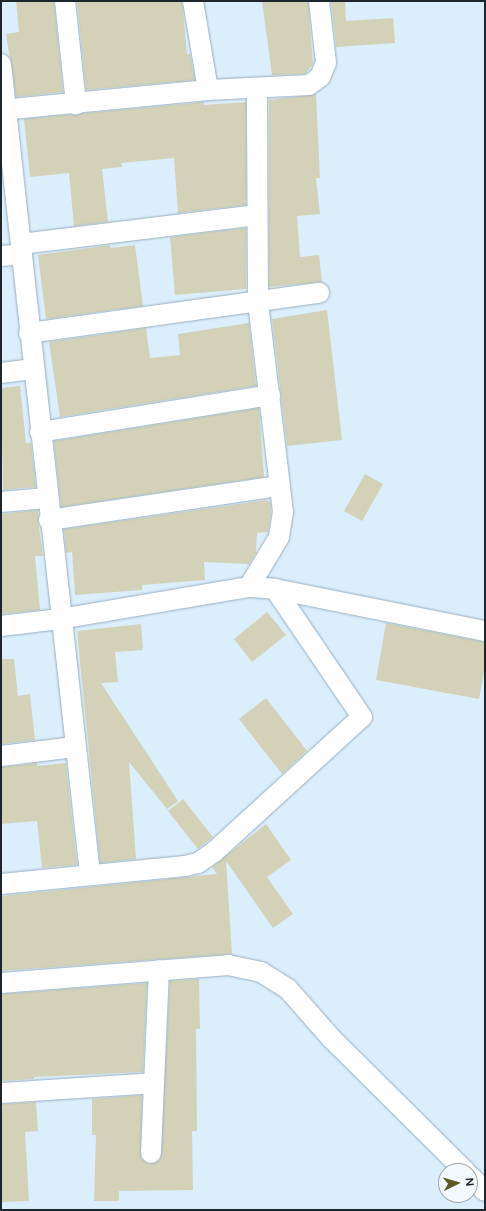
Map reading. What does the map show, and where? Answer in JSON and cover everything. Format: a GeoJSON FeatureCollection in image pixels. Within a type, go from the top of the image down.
{"type":"FeatureCollection","features":[{"type":"Feature","properties":{"kind":"street"},"geometry":{"type":"LineString","coordinates":[[65,1],[76,104]]}},
{"type":"Feature","properties":{"kind":"street"},"geometry":{"type":"LineString","coordinates":[[194,1],[208,90]]}},
{"type":"Feature","properties":{"kind":"street"},"geometry":{"type":"LineString","coordinates":[[4,110],[208,90],[309,85],[320,77],[326,63],[319,1]]}},
{"type":"Feature","properties":{"kind":"street"},"geometry":{"type":"LineString","coordinates":[[1,64],[4,110],[21,249],[49,520],[74,747],[90,874]]}},
{"type":"Feature","properties":{"kind":"street"},"geometry":{"type":"LineString","coordinates":[[249,587],[279,537],[283,512],[258,303],[257,88]]}},
{"type":"Feature","properties":{"kind":"street"},"geometry":{"type":"LineString","coordinates":[[1,256],[21,249],[257,215]]}},
{"type":"Feature","properties":{"kind":"street"},"geometry":{"type":"LineString","coordinates":[[29,333],[258,303],[319,293]]}},
{"type":"Feature","properties":{"kind":"street"},"geometry":{"type":"LineString","coordinates":[[1,373],[33,368]]}},
{"type":"Feature","properties":{"kind":"street"},"geometry":{"type":"LineString","coordinates":[[40,432],[270,395]]}},
{"type":"Feature","properties":{"kind":"street"},"geometry":{"type":"LineString","coordinates":[[49,520],[280,486]]}},
{"type":"Feature","properties":{"kind":"street"},"geometry":{"type":"LineString","coordinates":[[1,502],[47,498]]}},
{"type":"Feature","properties":{"kind":"street"},"geometry":{"type":"LineString","coordinates":[[1,626],[60,619],[249,587],[275,589],[485,631]]}},
{"type":"Feature","properties":{"kind":"street"},"geometry":{"type":"LineString","coordinates":[[1,884],[90,874],[185,866],[198,863],[214,852],[362,717],[275,589]]}},
{"type":"Feature","properties":{"kind":"street"},"geometry":{"type":"LineString","coordinates":[[1,756],[74,747]]}},
{"type":"Feature","properties":{"kind":"street"},"geometry":{"type":"LineString","coordinates":[[1,983],[228,965],[260,972],[288,989],[331,1038],[457,1163]]}},
{"type":"Feature","properties":{"kind":"street"},"geometry":{"type":"LineString","coordinates":[[152,1153],[159,970]]}},
{"type":"Feature","properties":{"kind":"street"},"geometry":{"type":"LineString","coordinates":[[1,1093],[154,1083]]}},
{"type":"Feature","properties":{"kind":"building"},"geometry":{"type":"Polygon","coordinates":[[[16,1],[54,1],[63,92],[16,97],[6,34],[19,32],[16,1]]]}},
{"type":"Feature","properties":{"kind":"building"},"geometry":{"type":"Polygon","coordinates":[[[77,1],[182,1],[187,54],[190,54],[195,80],[86,90],[77,1]]]}},
{"type":"Feature","properties":{"kind":"building"},"geometry":{"type":"Polygon","coordinates":[[[262,1],[308,1],[313,64],[305,74],[272,75],[262,1]]]}},
{"type":"Feature","properties":{"kind":"building"},"geometry":{"type":"Polygon","coordinates":[[[331,1],[345,1],[346,21],[393,18],[395,43],[336,47],[331,1]]]}},
{"type":"Feature","properties":{"kind":"building"},"geometry":{"type":"Polygon","coordinates":[[[316,94],[320,178],[316,178],[320,214],[297,216],[300,257],[319,255],[322,282],[269,287],[269,100],[316,94]]]}},
{"type":"Feature","properties":{"kind":"building"},"geometry":{"type":"Polygon","coordinates":[[[204,102],[204,105],[246,102],[246,205],[178,213],[174,158],[121,163],[122,167],[102,169],[108,222],[74,226],[69,173],[30,177],[24,119],[204,102]]]}},
{"type":"Feature","properties":{"kind":"building"},"geometry":{"type":"Polygon","coordinates":[[[246,228],[246,289],[175,295],[170,237],[246,228]]]}},
{"type":"Feature","properties":{"kind":"building"},"geometry":{"type":"Polygon","coordinates":[[[110,245],[111,248],[135,245],[143,306],[46,319],[38,255],[110,245]]]}},
{"type":"Feature","properties":{"kind":"building"},"geometry":{"type":"Polygon","coordinates":[[[327,310],[342,440],[287,446],[272,319],[327,310]]]}},
{"type":"Feature","properties":{"kind":"building"},"geometry":{"type":"Polygon","coordinates":[[[249,323],[256,386],[60,417],[49,342],[146,328],[150,358],[180,355],[178,334],[249,323]]]}},
{"type":"Feature","properties":{"kind":"building"},"geometry":{"type":"Polygon","coordinates":[[[20,386],[26,443],[31,443],[36,487],[3,490],[1,388],[20,386]]]}},
{"type":"Feature","properties":{"kind":"building"},"geometry":{"type":"Polygon","coordinates":[[[259,408],[264,477],[61,507],[54,441],[259,408]]]}},
{"type":"Feature","properties":{"kind":"building"},"geometry":{"type":"Polygon","coordinates":[[[365,474],[383,484],[362,521],[344,511],[365,474]]]}},
{"type":"Feature","properties":{"kind":"building"},"geometry":{"type":"Polygon","coordinates":[[[267,500],[270,502],[271,512],[268,532],[257,533],[256,553],[249,564],[204,562],[205,580],[142,585],[142,590],[75,595],[72,552],[66,553],[64,529],[267,500]]]}},
{"type":"Feature","properties":{"kind":"building"},"geometry":{"type":"Polygon","coordinates":[[[38,510],[43,556],[35,556],[40,610],[1,614],[1,514],[38,510]]]}},
{"type":"Feature","properties":{"kind":"building"},"geometry":{"type":"Polygon","coordinates":[[[267,612],[286,635],[252,662],[234,639],[267,612]]]}},
{"type":"Feature","properties":{"kind":"building"},"geometry":{"type":"Polygon","coordinates":[[[386,623],[485,642],[485,667],[479,699],[376,680],[386,623]]]}},
{"type":"Feature","properties":{"kind":"building"},"geometry":{"type":"Polygon","coordinates":[[[141,624],[143,650],[115,652],[118,682],[101,683],[178,801],[167,809],[129,762],[136,859],[100,863],[77,631],[141,624]]]}},
{"type":"Feature","properties":{"kind":"building"},"geometry":{"type":"Polygon","coordinates":[[[1,659],[14,659],[18,696],[30,694],[35,740],[1,744],[1,659]]]}},
{"type":"Feature","properties":{"kind":"building"},"geometry":{"type":"Polygon","coordinates":[[[266,698],[307,751],[282,774],[239,719],[266,698]]]}},
{"type":"Feature","properties":{"kind":"building"},"geometry":{"type":"Polygon","coordinates":[[[37,763],[37,766],[66,763],[77,865],[42,868],[37,821],[1,824],[1,767],[37,763]]]}},
{"type":"Feature","properties":{"kind":"building"},"geometry":{"type":"Polygon","coordinates":[[[183,799],[213,837],[198,849],[168,811],[183,799]]]}},
{"type":"Feature","properties":{"kind":"building"},"geometry":{"type":"Polygon","coordinates":[[[266,824],[291,860],[267,877],[293,914],[273,928],[226,861],[232,954],[1,971],[1,896],[217,874],[212,867],[266,824]]]}},
{"type":"Feature","properties":{"kind":"building"},"geometry":{"type":"Polygon","coordinates":[[[199,979],[200,1029],[196,1029],[197,1131],[192,1131],[193,1190],[119,1191],[119,1201],[94,1201],[96,1135],[92,1135],[92,1099],[142,1095],[141,1158],[150,1164],[160,1159],[170,981],[199,979]]]}},
{"type":"Feature","properties":{"kind":"building"},"geometry":{"type":"Polygon","coordinates":[[[147,983],[143,1072],[34,1077],[34,1079],[1,1081],[1,994],[147,983]]]}},
{"type":"Feature","properties":{"kind":"building"},"geometry":{"type":"Polygon","coordinates":[[[36,1102],[38,1131],[25,1132],[29,1201],[1,1202],[1,1104],[36,1102]]]}}]}
